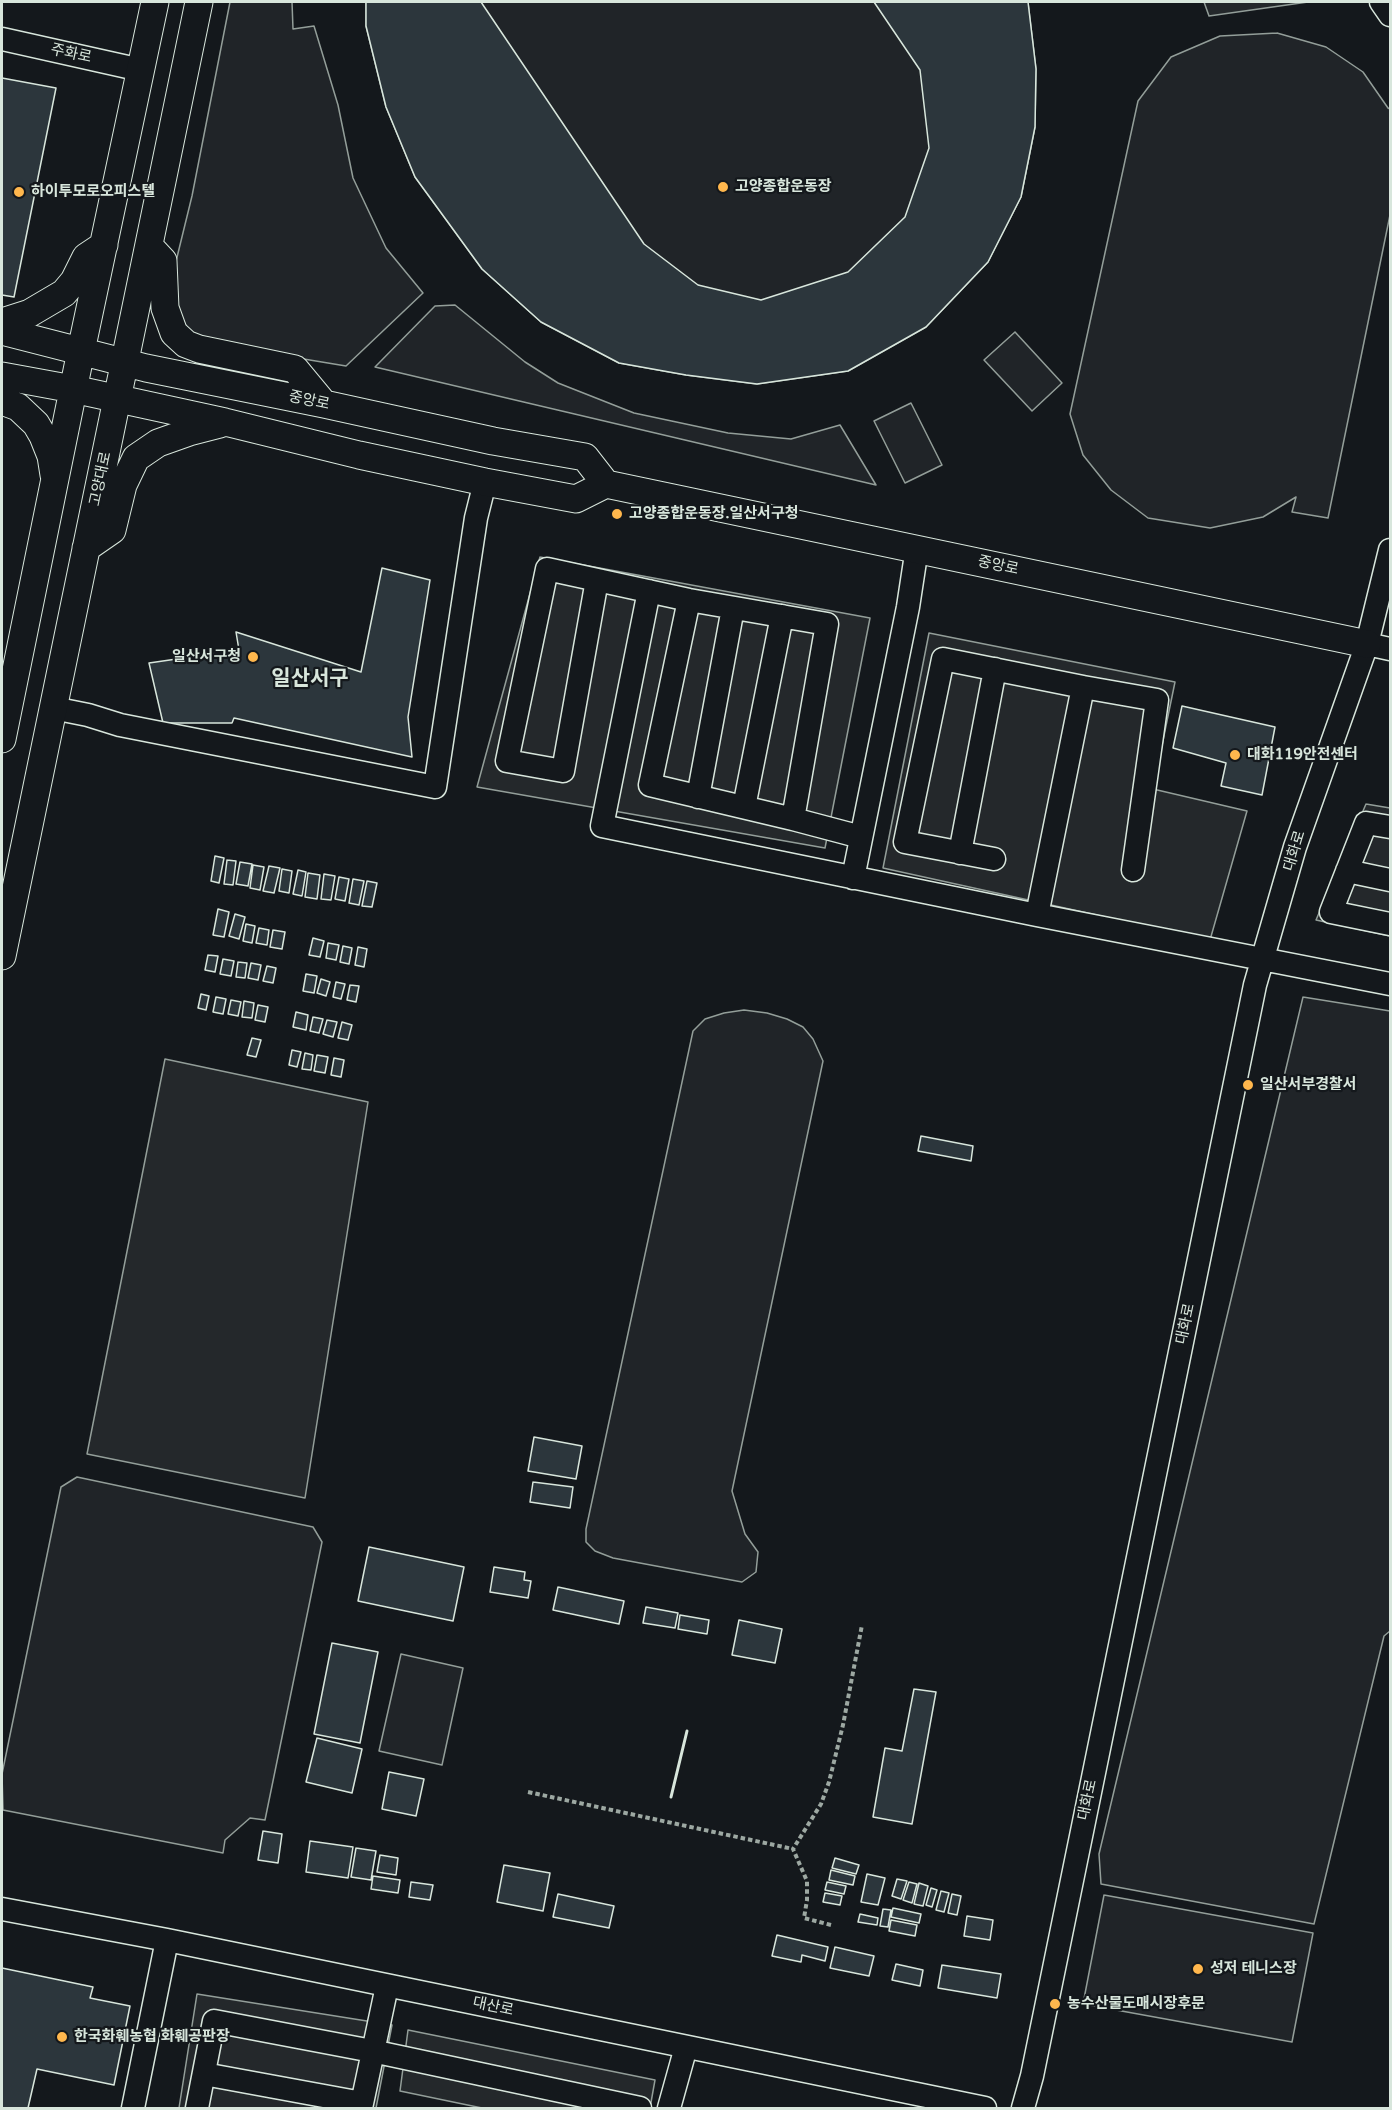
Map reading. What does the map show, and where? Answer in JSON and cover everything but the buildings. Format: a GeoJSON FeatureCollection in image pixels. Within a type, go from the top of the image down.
{"type":"FeatureCollection","features":[{"type":"Feature","properties":{"kind":"main road"},"geometry":{"type":"LineString","coordinates":[[2,739],[8,679],[55,481],[155,2]]}},
{"type":"Feature","properties":{"kind":"main road","name":"고양대로"},"geometry":{"type":"LineString","coordinates":[[2,956],[199,2]]}},
{"type":"Feature","properties":{"kind":"main road"},"geometry":{"type":"LineString","coordinates":[[2,322],[30,313],[64,293],[74,281],[86,257],[104,245]]}},
{"type":"Feature","properties":{"kind":"main road"},"geometry":{"type":"LineString","coordinates":[[149,246],[163,261],[165,308],[174,333],[186,344],[199,349],[295,369],[324,404]]}},
{"type":"Feature","properties":{"kind":"main road","name":"중앙로"},"geometry":{"type":"LineString","coordinates":[[2,332],[126,363],[493,441],[585,458],[606,484],[1379,647]]}},
{"type":"Feature","properties":{"kind":"main road"},"geometry":{"type":"LineString","coordinates":[[2,376],[74,389],[225,422],[359,455],[576,499],[606,484]]}},
{"type":"Feature","properties":{"kind":"main road"},"geometry":{"type":"LineString","coordinates":[[2,401],[18,407],[36,424],[51,456],[55,481]]}},
{"type":"Feature","properties":{"kind":"main road"},"geometry":{"type":"LineString","coordinates":[[86,548],[112,530],[123,485],[136,458],[158,443],[225,422]]}},
{"type":"Feature","properties":{"kind":"street"},"geometry":{"type":"LineString","coordinates":[[1381,2],[1390,15]]}},
{"type":"Feature","properties":{"kind":"street","name":"주화로"},"geometry":{"type":"LineString","coordinates":[[2,39],[141,70]]}},
{"type":"Feature","properties":{"kind":"street"},"geometry":{"type":"LineString","coordinates":[[53,708],[88,715],[120,725],[435,787],[476,518],[485,482]]}},
{"type":"Feature","properties":{"kind":"street"},"geometry":{"type":"LineString","coordinates":[[853,878],[908,607],[917,548]]}},
{"type":"Feature","properties":{"kind":"street","name":"대화로"},"geometry":{"type":"LineString","coordinates":[[1023,2109],[1032,2076],[1262,958],[1295,847],[1379,647],[1390,550]]}},
{"type":"Feature","properties":{"kind":"street"},"geometry":{"type":"LineString","coordinates":[[597,580],[563,771],[507,761],[547,570],[597,580],[689,600],[827,624],[793,819]]}},
{"type":"Feature","properties":{"kind":"street"},"geometry":{"type":"LineString","coordinates":[[649,591],[602,825],[853,878],[1390,984]]}},
{"type":"Feature","properties":{"kind":"street"},"geometry":{"type":"LineString","coordinates":[[689,600],[650,785],[861,837]]}},
{"type":"Feature","properties":{"kind":"street"},"geometry":{"type":"LineString","coordinates":[[698,797],[733,608]]}},
{"type":"Feature","properties":{"kind":"street"},"geometry":{"type":"LineString","coordinates":[[744,807],[782,616]]}},
{"type":"Feature","properties":{"kind":"street"},"geometry":{"type":"LineString","coordinates":[[994,859],[905,842],[943,659],[1157,700],[1133,870]]}},
{"type":"Feature","properties":{"kind":"street"},"geometry":{"type":"LineString","coordinates":[[960,853],[995,669]]}},
{"type":"Feature","properties":{"kind":"street"},"geometry":{"type":"LineString","coordinates":[[1037,915],[1083,687]]}},
{"type":"Feature","properties":{"kind":"street"},"geometry":{"type":"LineString","coordinates":[[1390,827],[1366,823],[1331,912],[1390,924]]}},
{"type":"Feature","properties":{"kind":"street"},"geometry":{"type":"LineString","coordinates":[[1347,870],[1390,880]]}},
{"type":"Feature","properties":{"kind":"street","name":"대산로"},"geometry":{"type":"LineString","coordinates":[[2,1909],[167,1940],[985,2109]]}},
{"type":"Feature","properties":{"kind":"street"},"geometry":{"type":"LineString","coordinates":[[133,2109],[167,1940]]}},
{"type":"Feature","properties":{"kind":"street"},"geometry":{"type":"LineString","coordinates":[[204,2074],[361,2106],[387,1986]]}},
{"type":"Feature","properties":{"kind":"street"},"geometry":{"type":"LineString","coordinates":[[197,2109],[214,2021],[372,2051],[640,2109]]}},
{"type":"Feature","properties":{"kind":"street"},"geometry":{"type":"LineString","coordinates":[[669,2109],[686,2047]]}},
{"type":"Feature","properties":{"kind":"path"},"geometry":{"type":"LineString","coordinates":[[793,1849],[821,1804],[829,1782],[843,1725],[861,1625]]}},
{"type":"Feature","properties":{"kind":"path"},"geometry":{"type":"LineString","coordinates":[[528,1792],[793,1849]]}},
{"type":"Feature","properties":{"kind":"path"},"geometry":{"type":"LineString","coordinates":[[793,1849],[807,1881],[804,1918],[831,1925]]}},
{"type":"Feature","properties":{"kind":"shaded area"},"geometry":{"type":"Polygon","coordinates":[[[230,2],[292,2],[293,29],[314,26],[338,105],[353,178],[386,248],[423,293],[346,366],[195,341],[168,294],[192,196],[230,2]]]}},
{"type":"Feature","properties":{"kind":"shaded area","name":"고양종합운동장"},"geometry":{"type":"Polygon","coordinates":[[[366,2],[1028,2],[1036,69],[1035,127],[1021,197],[988,262],[926,327],[848,371],[757,384],[619,363],[541,322],[482,269],[415,177],[386,107],[366,26],[366,2]]]}},
{"type":"Feature","properties":{"kind":"shaded area"},"geometry":{"type":"Polygon","coordinates":[[[1204,2],[1308,2],[1209,16],[1204,2]]]}},
{"type":"Feature","properties":{"kind":"shaded area"},"geometry":{"type":"Polygon","coordinates":[[[1277,33],[1326,47],[1363,72],[1390,109],[1390,215],[1328,518],[1292,512],[1296,497],[1263,517],[1210,528],[1148,518],[1111,490],[1083,455],[1070,414],[1138,101],[1171,57],[1220,36],[1277,33]]]}},
{"type":"Feature","properties":{"kind":"shaded area"},"geometry":{"type":"Polygon","coordinates":[[[455,305],[525,362],[558,383],[634,413],[728,433],[791,439],[840,425],[876,485],[375,367],[435,306],[455,305]]]}},
{"type":"Feature","properties":{"kind":"shaded area"},"geometry":{"type":"Polygon","coordinates":[[[1015,332],[1062,383],[1032,411],[984,360],[1015,332]]]}},
{"type":"Feature","properties":{"kind":"shaded area"},"geometry":{"type":"Polygon","coordinates":[[[911,403],[942,465],[905,483],[874,421],[911,403]]]}},
{"type":"Feature","properties":{"kind":"shaded area"},"geometry":{"type":"Polygon","coordinates":[[[540,557],[870,618],[825,848],[477,787],[540,557]]]}},
{"type":"Feature","properties":{"kind":"shaded area"},"geometry":{"type":"Polygon","coordinates":[[[929,633],[1175,682],[1153,789],[1247,811],[1210,940],[883,868],[929,633]]]}},
{"type":"Feature","properties":{"kind":"shaded area"},"geometry":{"type":"Polygon","coordinates":[[[1366,804],[1390,808],[1390,936],[1316,920],[1366,804]]]}},
{"type":"Feature","properties":{"kind":"shaded area"},"geometry":{"type":"Polygon","coordinates":[[[1303,997],[1390,1011],[1390,1631],[1384,1636],[1314,1924],[1101,1884],[1099,1854],[1303,997]]]}},
{"type":"Feature","properties":{"kind":"shaded area"},"geometry":{"type":"Polygon","coordinates":[[[744,1010],[767,1013],[803,1027],[813,1039],[823,1061],[732,1491],[745,1534],[758,1552],[756,1572],[742,1582],[613,1558],[595,1551],[586,1542],[586,1529],[693,1031],[705,1019],[744,1010]]]}},
{"type":"Feature","properties":{"kind":"shaded area"},"geometry":{"type":"Polygon","coordinates":[[[165,1059],[368,1102],[305,1498],[87,1454],[165,1059]]]}},
{"type":"Feature","properties":{"kind":"shaded area"},"geometry":{"type":"Polygon","coordinates":[[[77,1477],[313,1527],[322,1542],[265,1820],[250,1818],[225,1840],[223,1853],[3,1810],[2,1774],[61,1487],[77,1477]]]}},
{"type":"Feature","properties":{"kind":"shaded area"},"geometry":{"type":"Polygon","coordinates":[[[401,1654],[463,1668],[442,1765],[379,1751],[401,1654]]]}},
{"type":"Feature","properties":{"kind":"shaded area","name":"성저 테니스장"},"geometry":{"type":"Polygon","coordinates":[[[1104,1895],[1313,1933],[1292,2042],[1083,2004],[1104,1895]]]}},
{"type":"Feature","properties":{"kind":"shaded area"},"geometry":{"type":"Polygon","coordinates":[[[197,1994],[392,2025],[376,2108],[179,2108],[197,1994]]]}},
{"type":"Feature","properties":{"kind":"shaded area"},"geometry":{"type":"Polygon","coordinates":[[[408,2030],[655,2080],[650,2108],[482,2108],[400,2091],[408,2030]]]}},
{"type":"Feature","properties":{"kind":"wall"},"geometry":{"type":"LineString","coordinates":[[671,1797],[687,1731]]}},
{"type":"Feature","properties":{"kind":"place","name":"고양종합운동장"},"geometry":{"type":"Point","coordinates":[723,187]}},
{"type":"Feature","properties":{"kind":"place","name":"하이투모로오피스텔"},"geometry":{"type":"Point","coordinates":[19,192]}},
{"type":"Feature","properties":{"kind":"place","name":"고양종합운동장.일산서구청"},"geometry":{"type":"Point","coordinates":[617,514]}},
{"type":"Feature","properties":{"kind":"place","name":"일산서구청"},"geometry":{"type":"Point","coordinates":[253,657]}},
{"type":"Feature","properties":{"kind":"place","name":"대화119안전센터"},"geometry":{"type":"Point","coordinates":[1235,755]}},
{"type":"Feature","properties":{"kind":"place","name":"일산서부경찰서"},"geometry":{"type":"Point","coordinates":[1248,1085]}},
{"type":"Feature","properties":{"kind":"place","name":"성저 테니스장"},"geometry":{"type":"Point","coordinates":[1198,1969]}},
{"type":"Feature","properties":{"kind":"place","name":"농수산물도매시장후문"},"geometry":{"type":"Point","coordinates":[1055,2004]}},
{"type":"Feature","properties":{"kind":"place","name":"한국화훼농협 화훼공판장"},"geometry":{"type":"Point","coordinates":[62,2037]}},
{"type":"Feature","properties":{"kind":"district","name":"일산서구"},"geometry":{"type":"Point","coordinates":[310,679]}}]}
